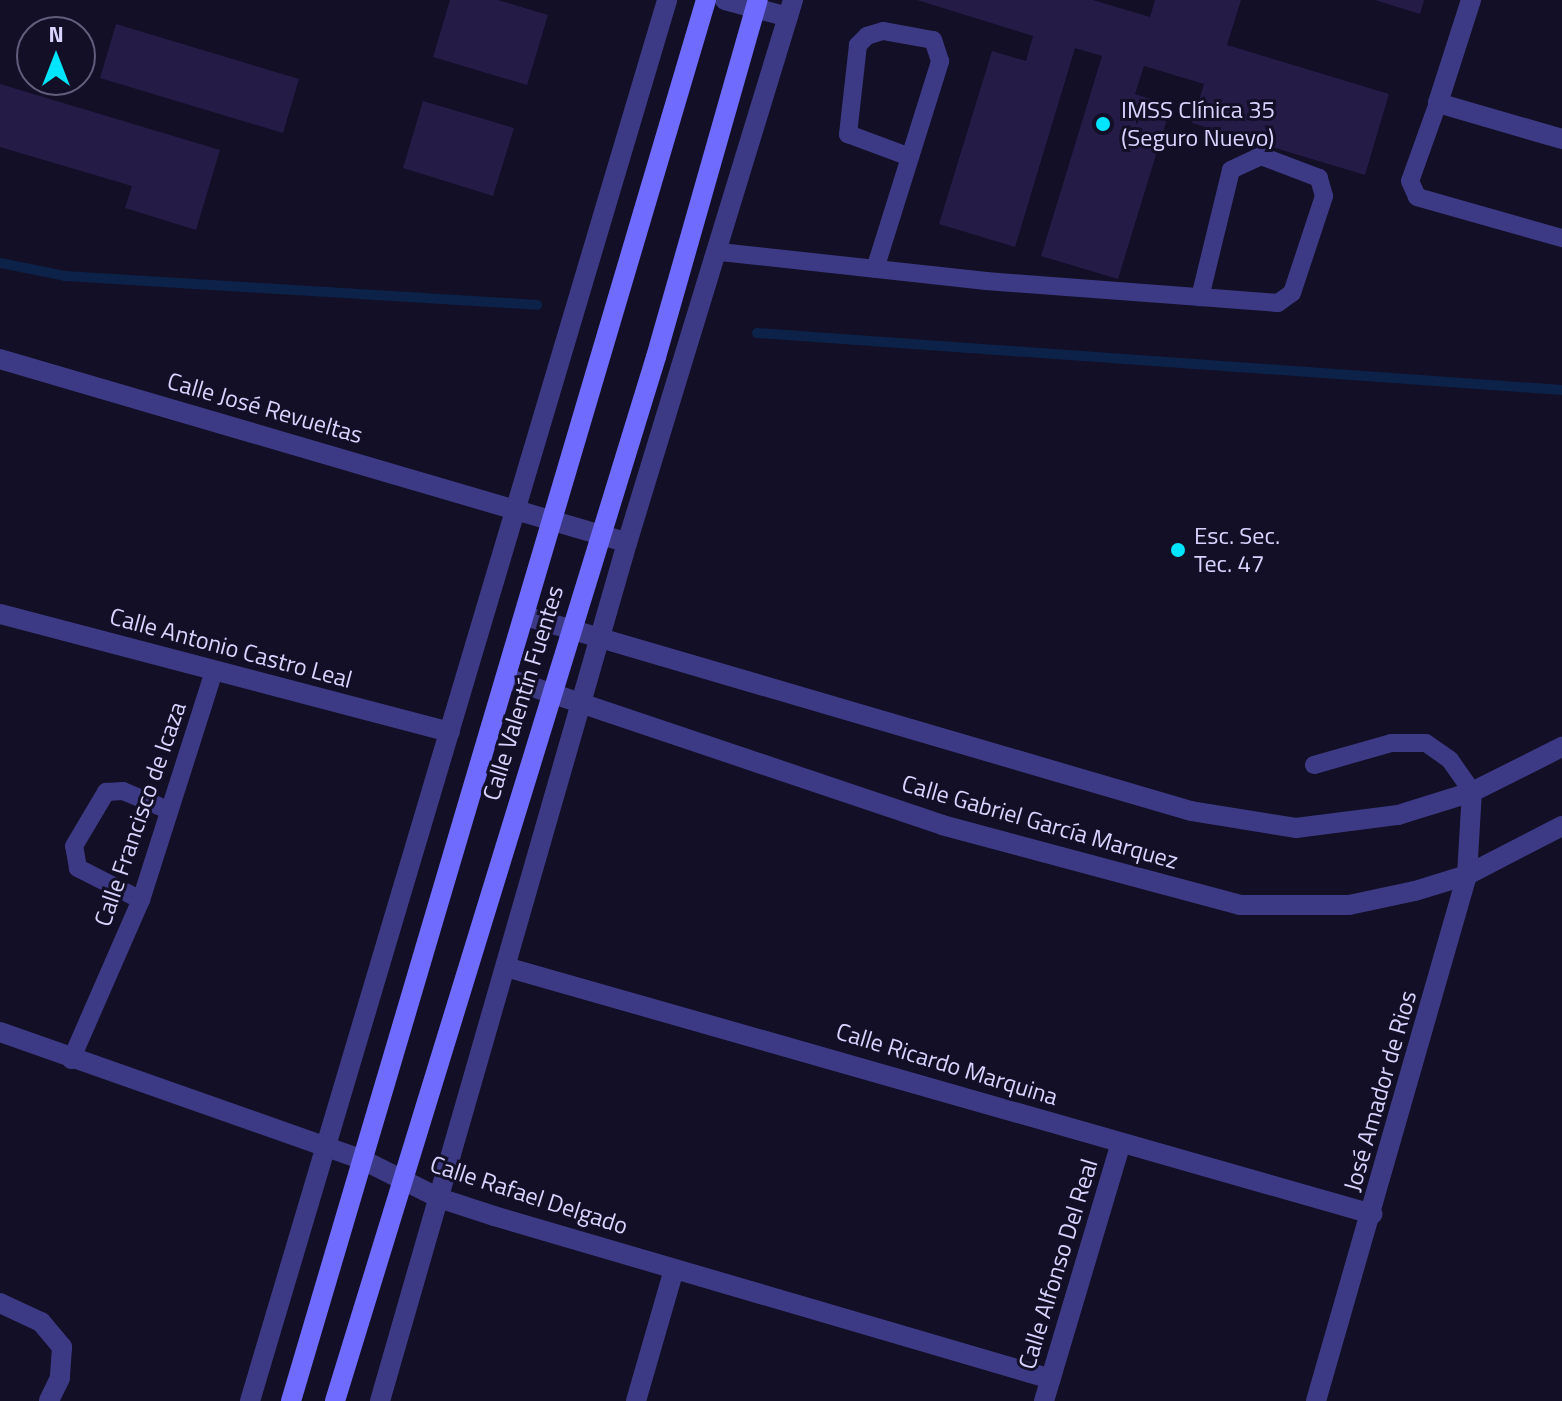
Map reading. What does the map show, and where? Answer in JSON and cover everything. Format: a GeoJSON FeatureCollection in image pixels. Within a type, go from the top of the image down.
{"type":"FeatureCollection","features":[{"type":"Feature","properties":{"kind":"main road","name":"Calle Valentín Fuentes"},"geometry":{"type":"LineString","coordinates":[[291,1401],[706,0]]}},
{"type":"Feature","properties":{"kind":"main road","name":"Calle Valentín Fuentes"},"geometry":{"type":"LineString","coordinates":[[335,1401],[568,629],[656,357],[757,4]]}},
{"type":"Feature","properties":{"kind":"street"},"geometry":{"type":"LineString","coordinates":[[250,1401],[599,238],[667,0]]}},
{"type":"Feature","properties":{"kind":"street"},"geometry":{"type":"LineString","coordinates":[[380,1401],[627,543],[688,357],[790,9],[725,0]]}},
{"type":"Feature","properties":{"kind":"street"},"geometry":{"type":"LineString","coordinates":[[1471,0],[1438,103],[1562,139]]}},
{"type":"Feature","properties":{"kind":"street","name":"Calle José Revueltas"},"geometry":{"type":"LineString","coordinates":[[0,359],[627,543]]}},
{"type":"Feature","properties":{"kind":"street","name":"Calle Antonio Castro Leal"},"geometry":{"type":"LineString","coordinates":[[0,614],[450,732]]}},
{"type":"Feature","properties":{"kind":"street"},"geometry":{"type":"LineString","coordinates":[[525,616],[599,641],[1191,811],[1296,828],[1346,825],[1472,792],[1562,747]]}},
{"type":"Feature","properties":{"kind":"street","name":"Calle Gabriel García Marquez"},"geometry":{"type":"LineString","coordinates":[[506,678],[581,706],[942,825],[1240,905],[1349,905],[1467,875],[1562,826]]}},
{"type":"Feature","properties":{"kind":"street","name":"José Amador de Rios"},"geometry":{"type":"LineString","coordinates":[[1316,1401],[1467,875],[1472,792]]}},
{"type":"Feature","properties":{"kind":"street","name":"Calle Ricardo Marquina"},"geometry":{"type":"LineString","coordinates":[[506,967],[1372,1214]]}},
{"type":"Feature","properties":{"kind":"street","name":"Calle Rafael Delgado"},"geometry":{"type":"LineString","coordinates":[[0,1032],[71,1060],[326,1146],[363,1160],[439,1198],[1051,1379]]}},
{"type":"Feature","properties":{"kind":"street","name":"Calle Alfonso Del Real"},"geometry":{"type":"LineString","coordinates":[[1044,1401],[1121,1143]]}},
{"type":"Feature","properties":{"kind":"street"},"geometry":{"type":"LineString","coordinates":[[636,1401],[674,1269]]}},
{"type":"Feature","properties":{"kind":"street"},"geometry":{"type":"LineString","coordinates":[[0,1303],[41,1322],[62,1347],[60,1378],[49,1401]]}},
{"type":"Feature","properties":{"kind":"lane"},"geometry":{"type":"LineString","coordinates":[[875,269],[910,157],[938,48],[933,40],[908,36],[867,36],[858,45],[848,134],[910,157]]}},
{"type":"Feature","properties":{"kind":"lane"},"geometry":{"type":"LineString","coordinates":[[1438,103],[1410,181],[1417,197],[1562,238]]}},
{"type":"Feature","properties":{"kind":"lane"},"geometry":{"type":"LineString","coordinates":[[717,261],[875,269],[1200,297],[1288,298],[1324,196],[1319,178],[1261,156],[1231,170],[1200,297]]}},
{"type":"Feature","properties":{"kind":"lane","name":"Calle Francisco de Icaza"},"geometry":{"type":"LineString","coordinates":[[71,1060],[141,900],[214,671]]}},
{"type":"Feature","properties":{"kind":"lane"},"geometry":{"type":"LineString","coordinates":[[1314,765],[1391,743],[1426,743],[1450,760],[1472,792]]}},
{"type":"Feature","properties":{"kind":"lane"},"geometry":{"type":"LineString","coordinates":[[141,900],[78,868],[74,846],[106,792],[123,791],[168,810]]}},
{"type":"Feature","properties":{"kind":"building"},"geometry":{"type":"Polygon","coordinates":[[[450,0],[498,0],[548,15],[527,85],[433,57],[450,0]]]}},
{"type":"Feature","properties":{"kind":"building"},"geometry":{"type":"Polygon","coordinates":[[[917,0],[1093,0],[1150,17],[1155,0],[1241,0],[1227,45],[1389,94],[1365,175],[1192,123],[1204,84],[1144,66],[1135,94],[1171,106],[1118,279],[1041,256],[1102,56],[1075,48],[1015,247],[939,224],[992,51],[1026,61],[1033,36],[917,0]]]}},
{"type":"Feature","properties":{"kind":"building"},"geometry":{"type":"Polygon","coordinates":[[[1375,0],[1424,0],[1420,14],[1375,0]]]}},
{"type":"Feature","properties":{"kind":"building"},"geometry":{"type":"Polygon","coordinates":[[[116,24],[299,79],[283,133],[100,78],[116,24]]]}},
{"type":"Feature","properties":{"kind":"building"},"geometry":{"type":"Polygon","coordinates":[[[0,84],[16,89],[16,96],[40,96],[220,150],[196,230],[125,208],[132,186],[0,147],[0,84]]]}},
{"type":"Feature","properties":{"kind":"building"},"geometry":{"type":"Polygon","coordinates":[[[423,101],[514,128],[493,196],[403,168],[423,101]]]}},
{"type":"Feature","properties":{"kind":"waterway"},"geometry":{"type":"LineString","coordinates":[[0,263],[65,276],[537,305]]}},
{"type":"Feature","properties":{"kind":"waterway"},"geometry":{"type":"LineString","coordinates":[[757,333],[1562,390]]}},
{"type":"Feature","properties":{"kind":"place","name":"IMSS Clínica 35 (Seguro Nuevo)"},"geometry":{"type":"Point","coordinates":[1103,124]}},
{"type":"Feature","properties":{"kind":"place","name":"Esc. Sec. Tec. 47"},"geometry":{"type":"Point","coordinates":[1178,550]}}]}
